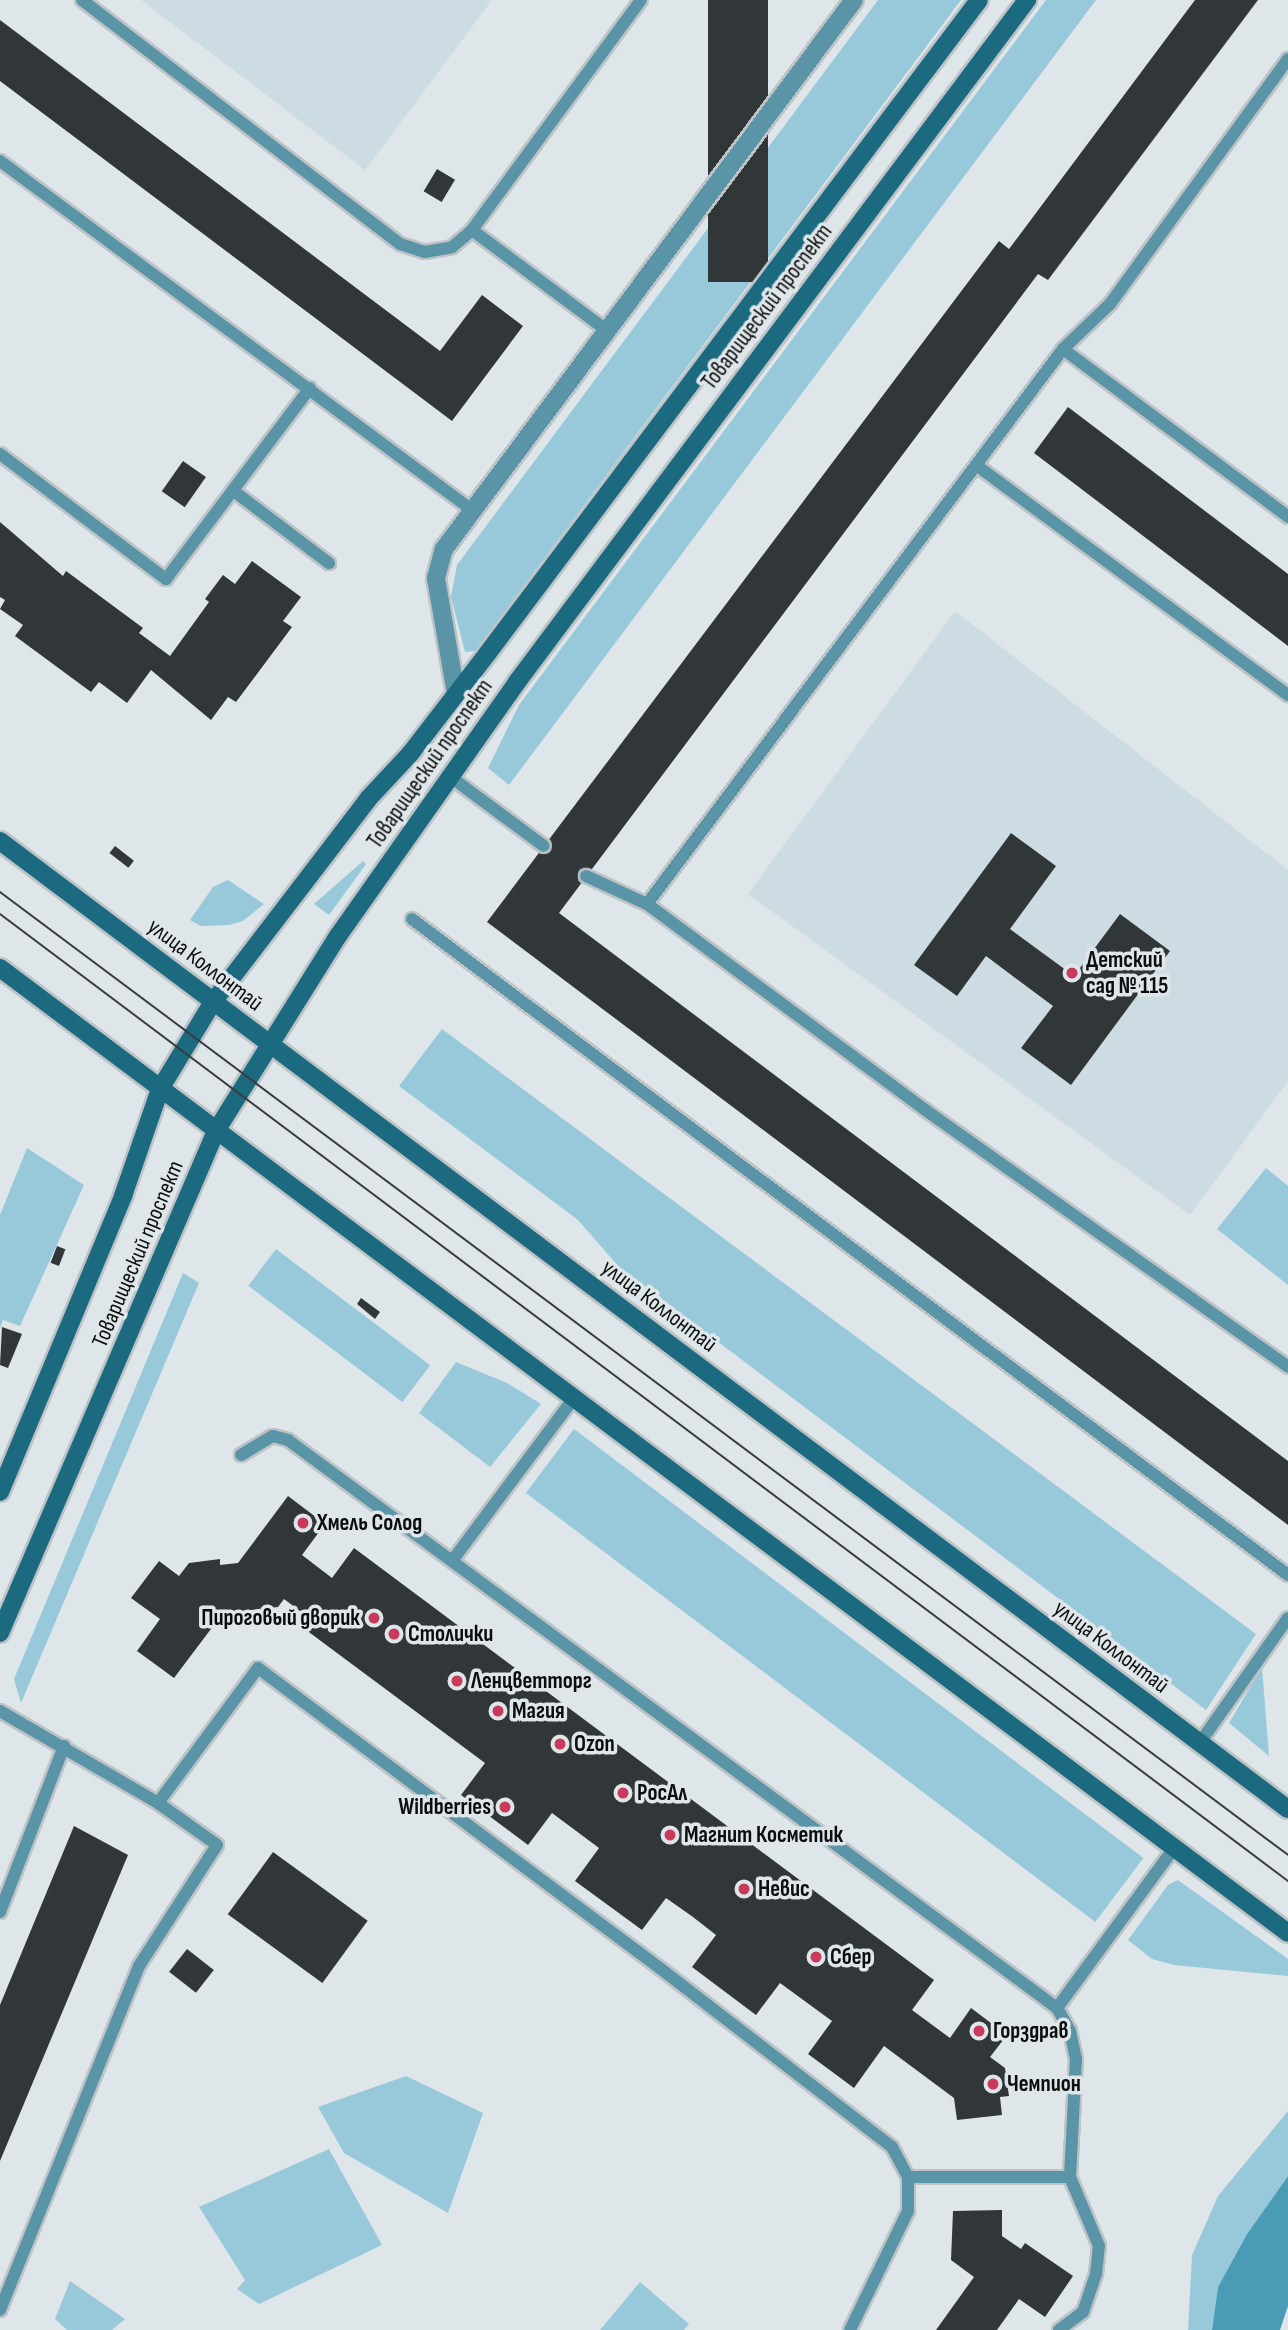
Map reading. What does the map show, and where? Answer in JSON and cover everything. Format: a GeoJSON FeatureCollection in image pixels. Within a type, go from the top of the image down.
{"type":"FeatureCollection","features":[{"type":"Feature","properties":{"kind":"street"},"geometry":{"type":"LineString","coordinates":[[456,694],[436,578],[444,549],[854,0]]}},
{"type":"Feature","properties":{"kind":"street","name":"Товарищеский проспект"},"geometry":{"type":"LineString","coordinates":[[0,1492],[122,1196],[160,1090],[213,1002],[368,799],[456,694],[979,0]]}},
{"type":"Feature","properties":{"kind":"street","name":"Товарищеский проспект"},"geometry":{"type":"LineString","coordinates":[[0,1633],[216,1131],[338,936],[452,778],[517,682],[1027,0]]}},
{"type":"Feature","properties":{"kind":"street","name":"улица Коллонтай"},"geometry":{"type":"LineString","coordinates":[[0,841],[1288,1809]]}},
{"type":"Feature","properties":{"kind":"street"},"geometry":{"type":"LineString","coordinates":[[0,968],[1288,1933]]}},
{"type":"Feature","properties":{"kind":"lane"},"geometry":{"type":"LineString","coordinates":[[82,0],[400,244],[425,252],[452,247],[472,230],[640,0]]}},
{"type":"Feature","properties":{"kind":"lane"},"geometry":{"type":"LineString","coordinates":[[647,904],[1063,349],[1110,304],[1288,59]]}},
{"type":"Feature","properties":{"kind":"lane"},"geometry":{"type":"LineString","coordinates":[[0,161],[472,510]]}},
{"type":"Feature","properties":{"kind":"lane"},"geometry":{"type":"LineString","coordinates":[[472,230],[606,330]]}},
{"type":"Feature","properties":{"kind":"lane"},"geometry":{"type":"LineString","coordinates":[[1063,349],[1288,517]]}},
{"type":"Feature","properties":{"kind":"lane"},"geometry":{"type":"LineString","coordinates":[[0,454],[166,579],[235,492],[310,388]]}},
{"type":"Feature","properties":{"kind":"lane"},"geometry":{"type":"LineString","coordinates":[[976,465],[1288,695]]}},
{"type":"Feature","properties":{"kind":"lane"},"geometry":{"type":"LineString","coordinates":[[235,492],[329,562]]}},
{"type":"Feature","properties":{"kind":"lane"},"geometry":{"type":"LineString","coordinates":[[452,778],[544,846]]}},
{"type":"Feature","properties":{"kind":"lane"},"geometry":{"type":"LineString","coordinates":[[586,876],[647,904],[924,1109],[1288,1367]]}},
{"type":"Feature","properties":{"kind":"lane"},"geometry":{"type":"LineString","coordinates":[[412,919],[1288,1575]]}},
{"type":"Feature","properties":{"kind":"lane"},"geometry":{"type":"LineString","coordinates":[[452,1561],[574,1398]]}},
{"type":"Feature","properties":{"kind":"lane"},"geometry":{"type":"LineString","coordinates":[[241,1455],[272,1436],[288,1440],[1057,2008],[1070,2031],[1076,2059],[1070,2177],[1099,2246],[1097,2274],[1083,2312],[1059,2330]]}},
{"type":"Feature","properties":{"kind":"lane"},"geometry":{"type":"LineString","coordinates":[[1199,1744],[1288,1618]]}},
{"type":"Feature","properties":{"kind":"lane"},"geometry":{"type":"LineString","coordinates":[[158,1803],[258,1668],[892,2147],[908,2177],[908,2211],[850,2330]]}},
{"type":"Feature","properties":{"kind":"lane"},"geometry":{"type":"LineString","coordinates":[[0,1711],[158,1803],[217,1845],[139,1966],[0,2310]]}},
{"type":"Feature","properties":{"kind":"lane"},"geometry":{"type":"LineString","coordinates":[[0,1912],[64,1746]]}},
{"type":"Feature","properties":{"kind":"lane"},"geometry":{"type":"LineString","coordinates":[[1057,2008],[1174,1847]]}},
{"type":"Feature","properties":{"kind":"lane"},"geometry":{"type":"LineString","coordinates":[[908,2177],[1070,2177]]}},
{"type":"Feature","properties":{"kind":"shaded area"},"geometry":{"type":"Polygon","coordinates":[[[141,0],[492,0],[365,170],[141,0]]]}},
{"type":"Feature","properties":{"kind":"shaded area"},"geometry":{"type":"Polygon","coordinates":[[[878,0],[961,0],[475,651],[465,652],[451,597],[457,565],[878,0]]]}},
{"type":"Feature","properties":{"kind":"shaded area"},"geometry":{"type":"Polygon","coordinates":[[[1046,0],[1096,0],[509,785],[488,768],[519,705],[1046,0]]]}},
{"type":"Feature","properties":{"kind":"shaded area","name":"Детский сад № 115"},"geometry":{"type":"Polygon","coordinates":[[[955,611],[1288,870],[1288,1081],[1190,1215],[748,894],[955,611]]]}},
{"type":"Feature","properties":{"kind":"shaded area"},"geometry":{"type":"Polygon","coordinates":[[[363,861],[366,864],[329,915],[314,904],[363,861]]]}},
{"type":"Feature","properties":{"kind":"shaded area"},"geometry":{"type":"Polygon","coordinates":[[[228,880],[264,904],[243,921],[229,925],[201,926],[190,920],[213,887],[228,880]]]}},
{"type":"Feature","properties":{"kind":"shaded area"},"geometry":{"type":"Polygon","coordinates":[[[442,1029],[1256,1634],[1206,1710],[619,1267],[578,1220],[399,1086],[442,1029]]]}},
{"type":"Feature","properties":{"kind":"shaded area"},"geometry":{"type":"Polygon","coordinates":[[[27,1148],[84,1185],[20,1326],[3,1320],[0,1328],[0,1215],[27,1148]]]}},
{"type":"Feature","properties":{"kind":"shaded area"},"geometry":{"type":"Polygon","coordinates":[[[1266,1168],[1288,1186],[1288,1285],[1217,1229],[1266,1168]]]}},
{"type":"Feature","properties":{"kind":"shaded area"},"geometry":{"type":"Polygon","coordinates":[[[276,1249],[430,1365],[402,1402],[248,1286],[276,1249]]]}},
{"type":"Feature","properties":{"kind":"shaded area"},"geometry":{"type":"Polygon","coordinates":[[[183,1273],[199,1283],[21,1703],[14,1679],[183,1273]]]}},
{"type":"Feature","properties":{"kind":"shaded area"},"geometry":{"type":"Polygon","coordinates":[[[456,1362],[507,1383],[541,1404],[490,1467],[419,1413],[456,1362]]]}},
{"type":"Feature","properties":{"kind":"shaded area"},"geometry":{"type":"Polygon","coordinates":[[[574,1429],[1143,1858],[1095,1922],[526,1493],[574,1429]]]}},
{"type":"Feature","properties":{"kind":"shaded area"},"geometry":{"type":"Polygon","coordinates":[[[1262,1667],[1267,1731],[1269,1756],[1229,1723],[1262,1667]]]}},
{"type":"Feature","properties":{"kind":"shaded area"},"geometry":{"type":"Polygon","coordinates":[[[1178,1880],[1288,1959],[1288,1976],[1174,1965],[1152,1959],[1128,1940],[1168,1885],[1178,1880]]]}},
{"type":"Feature","properties":{"kind":"shaded area"},"geometry":{"type":"Polygon","coordinates":[[[406,2076],[483,2113],[448,2213],[344,2153],[318,2107],[406,2076]]]}},
{"type":"Feature","properties":{"kind":"shaded area"},"geometry":{"type":"Polygon","coordinates":[[[1288,2111],[1288,2176],[1247,2234],[1218,2287],[1212,2330],[1188,2330],[1192,2255],[1218,2196],[1288,2111]]]}},
{"type":"Feature","properties":{"kind":"shaded area"},"geometry":{"type":"Polygon","coordinates":[[[329,2149],[382,2245],[259,2304],[237,2289],[245,2280],[199,2207],[329,2149]]]}},
{"type":"Feature","properties":{"kind":"shaded area"},"geometry":{"type":"Polygon","coordinates":[[[1288,2176],[1288,2306],[1280,2330],[1212,2330],[1218,2287],[1247,2234],[1288,2176]]]}},
{"type":"Feature","properties":{"kind":"shaded area"},"geometry":{"type":"Polygon","coordinates":[[[70,2281],[125,2319],[112,2330],[67,2330],[55,2319],[70,2281]]]}},
{"type":"Feature","properties":{"kind":"shaded area"},"geometry":{"type":"Polygon","coordinates":[[[640,2282],[689,2324],[684,2330],[600,2330],[640,2282]]]}},
{"type":"Feature","properties":{"kind":"building"},"geometry":{"type":"Polygon","coordinates":[[[708,0],[768,0],[768,282],[708,282],[708,0]]]}},
{"type":"Feature","properties":{"kind":"building"},"geometry":{"type":"Polygon","coordinates":[[[1195,0],[1258,0],[1048,280],[1038,274],[559,913],[1288,1461],[1288,1525],[487,922],[999,241],[1009,249],[1195,0]]]}},
{"type":"Feature","properties":{"kind":"building"},"geometry":{"type":"Polygon","coordinates":[[[0,20],[440,351],[482,295],[523,326],[452,421],[0,81],[0,20]]]}},
{"type":"Feature","properties":{"kind":"building"},"geometry":{"type":"Polygon","coordinates":[[[437,169],[455,180],[442,202],[424,191],[437,169]]]}},
{"type":"Feature","properties":{"kind":"building"},"geometry":{"type":"Polygon","coordinates":[[[1068,407],[1288,574],[1288,646],[1034,453],[1068,407]]]}},
{"type":"Feature","properties":{"kind":"building"},"geometry":{"type":"Polygon","coordinates":[[[183,461],[206,477],[185,507],[162,491],[183,461]]]}},
{"type":"Feature","properties":{"kind":"building"},"geometry":{"type":"Polygon","coordinates":[[[0,522],[63,576],[66,571],[143,628],[139,633],[170,656],[209,602],[205,599],[223,575],[235,584],[252,561],[301,597],[283,621],[292,627],[236,702],[228,697],[211,720],[151,670],[127,703],[99,682],[91,692],[15,636],[23,625],[0,609],[5,600],[0,597],[0,522]]]}},
{"type":"Feature","properties":{"kind":"building"},"geometry":{"type":"Polygon","coordinates":[[[1011,833],[1056,866],[1010,929],[1074,976],[1120,914],[1170,951],[1071,1085],[1021,1048],[1053,1006],[986,956],[957,996],[914,965],[1011,833]]]}},
{"type":"Feature","properties":{"kind":"building"},"geometry":{"type":"Polygon","coordinates":[[[115,846],[134,861],[128,868],[109,853],[115,846]]]}},
{"type":"Feature","properties":{"kind":"building"},"geometry":{"type":"Polygon","coordinates":[[[57,1246],[65,1249],[59,1266],[51,1263],[57,1246]]]}},
{"type":"Feature","properties":{"kind":"building"},"geometry":{"type":"Polygon","coordinates":[[[361,1298],[380,1312],[375,1319],[357,1304],[361,1298]]]}},
{"type":"Feature","properties":{"kind":"building"},"geometry":{"type":"Polygon","coordinates":[[[2,1327],[22,1334],[8,1368],[0,1365],[2,1327]]]}},
{"type":"Feature","properties":{"kind":"building"},"geometry":{"type":"Polygon","coordinates":[[[288,1496],[325,1524],[302,1555],[332,1578],[354,1548],[934,1980],[912,2010],[950,2038],[971,2008],[1007,2035],[990,2057],[1005,2068],[1009,2096],[1000,2097],[1002,2115],[957,2120],[954,2098],[884,2046],[854,2088],[808,2054],[832,2021],[780,1983],[756,2015],[692,1967],[716,1935],[693,1917],[666,1898],[642,1930],[575,1881],[599,1848],[552,1813],[528,1845],[461,1795],[485,1763],[298,1624],[304,1614],[284,1599],[278,1607],[223,1613],[174,1678],[137,1651],[160,1619],[131,1598],[159,1561],[179,1576],[189,1563],[220,1559],[220,1565],[238,1563],[288,1496]]]}},
{"type":"Feature","properties":{"kind":"building"},"geometry":{"type":"Polygon","coordinates":[[[74,1826],[128,1855],[0,2161],[0,2005],[74,1826]]]}},
{"type":"Feature","properties":{"kind":"building"},"geometry":{"type":"Polygon","coordinates":[[[273,1852],[368,1921],[322,1983],[228,1914],[273,1852]]]}},
{"type":"Feature","properties":{"kind":"building"},"geometry":{"type":"Polygon","coordinates":[[[187,1949],[214,1970],[196,1993],[169,1972],[187,1949]]]}},
{"type":"Feature","properties":{"kind":"building"},"geometry":{"type":"Polygon","coordinates":[[[1002,2210],[1002,2236],[1021,2249],[1025,2243],[1073,2276],[1045,2317],[1019,2299],[997,2330],[936,2330],[974,2277],[951,2260],[953,2211],[1002,2210]]]}},
{"type":"Feature","properties":{"kind":"tram line"},"geometry":{"type":"LineString","coordinates":[[0,892],[1288,1855]]}},
{"type":"Feature","properties":{"kind":"tram line"},"geometry":{"type":"LineString","coordinates":[[0,914],[1288,1881]]}},
{"type":"Feature","properties":{"kind":"place","name":"Детский сад № 115"},"geometry":{"type":"Point","coordinates":[1072,973]}},
{"type":"Feature","properties":{"kind":"place","name":"Хмель Солод"},"geometry":{"type":"Point","coordinates":[303,1523]}},
{"type":"Feature","properties":{"kind":"place","name":"Пироговый дворик"},"geometry":{"type":"Point","coordinates":[374,1618]}},
{"type":"Feature","properties":{"kind":"place","name":"Столички"},"geometry":{"type":"Point","coordinates":[394,1634]}},
{"type":"Feature","properties":{"kind":"place","name":"Ленцветторг"},"geometry":{"type":"Point","coordinates":[457,1681]}},
{"type":"Feature","properties":{"kind":"place","name":"Магия"},"geometry":{"type":"Point","coordinates":[498,1711]}},
{"type":"Feature","properties":{"kind":"place","name":"Ozon"},"geometry":{"type":"Point","coordinates":[560,1744]}},
{"type":"Feature","properties":{"kind":"place","name":"РосАл"},"geometry":{"type":"Point","coordinates":[623,1793]}},
{"type":"Feature","properties":{"kind":"place","name":"Wildberries"},"geometry":{"type":"Point","coordinates":[505,1807]}},
{"type":"Feature","properties":{"kind":"place","name":"Магнит Косметик"},"geometry":{"type":"Point","coordinates":[670,1835]}},
{"type":"Feature","properties":{"kind":"place","name":"Невис"},"geometry":{"type":"Point","coordinates":[744,1889]}},
{"type":"Feature","properties":{"kind":"place","name":"Сбер"},"geometry":{"type":"Point","coordinates":[816,1957]}},
{"type":"Feature","properties":{"kind":"place","name":"Горздрав"},"geometry":{"type":"Point","coordinates":[979,2031]}},
{"type":"Feature","properties":{"kind":"place","name":"Чемпион"},"geometry":{"type":"Point","coordinates":[993,2084]}}]}
